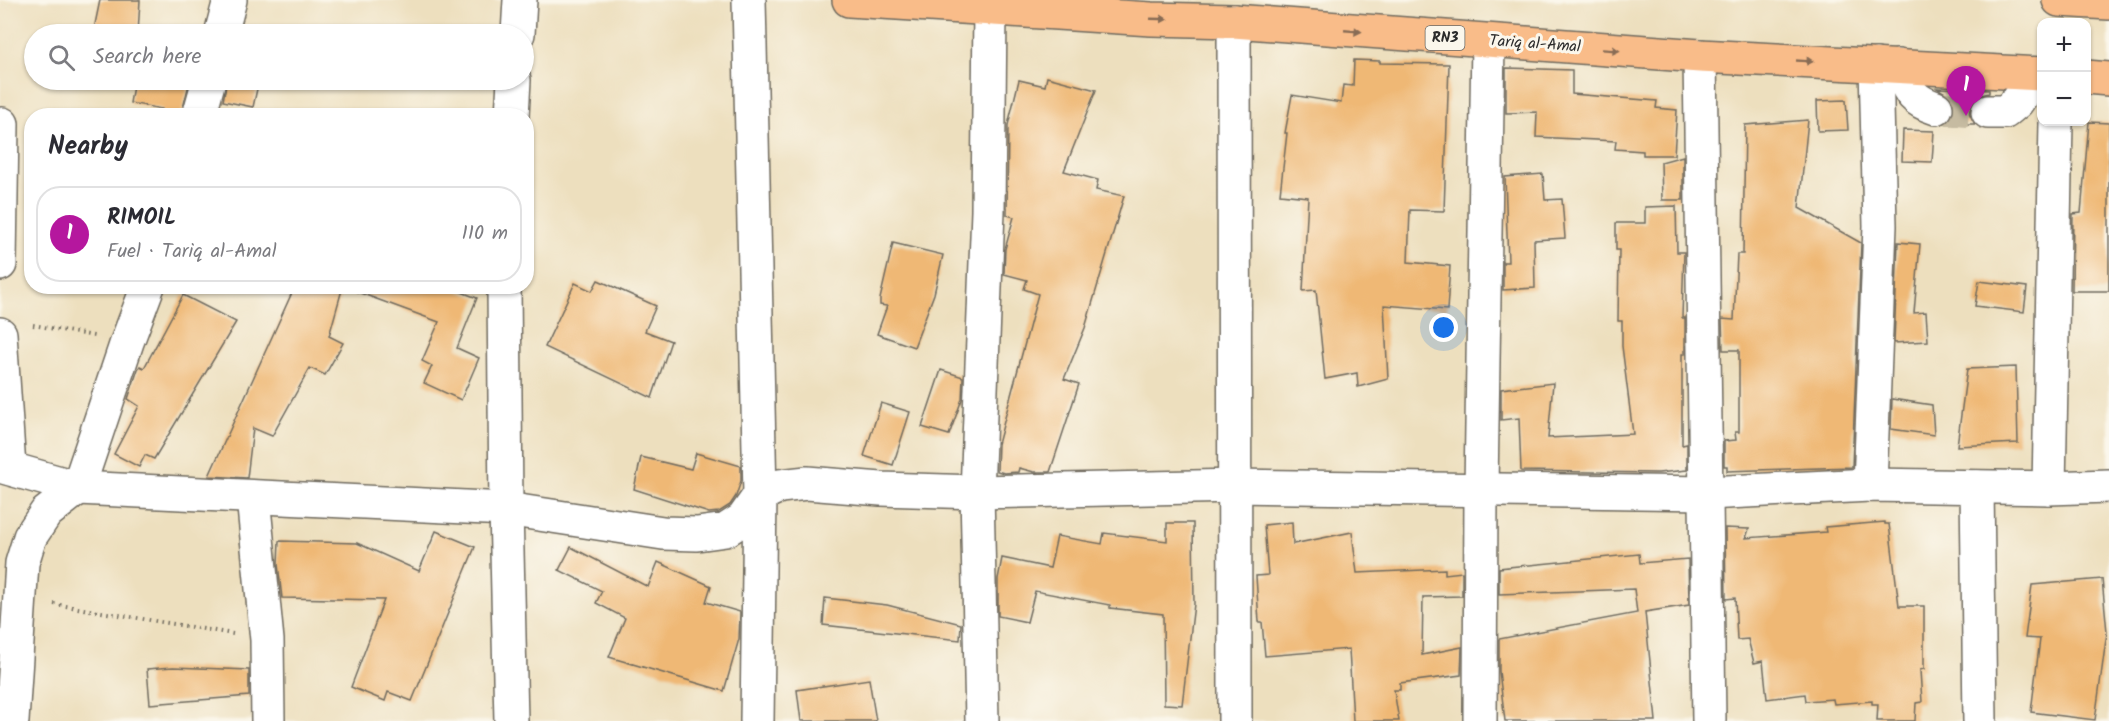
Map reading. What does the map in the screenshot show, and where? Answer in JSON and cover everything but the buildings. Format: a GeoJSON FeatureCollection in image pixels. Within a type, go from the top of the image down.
{"type":"FeatureCollection","features":[{"type":"Feature","properties":{"kind":"highway","name":"Tariq al-Amal"},"geometry":{"type":"LineString","coordinates":[[849,0],[1151,19],[1234,21],[1700,56],[2037,74]]}},
{"type":"Feature","properties":{"kind":"highway"},"geometry":{"type":"LineString","coordinates":[[2059,0],[2109,3]]}},
{"type":"Feature","properties":{"kind":"highway"},"geometry":{"type":"LineString","coordinates":[[2091,77],[2109,79]]}},
{"type":"Feature","properties":{"kind":"street"},"geometry":{"type":"LineString","coordinates":[[224,24],[230,0]]}},
{"type":"Feature","properties":{"kind":"street"},"geometry":{"type":"LineString","coordinates":[[519,24],[520,0]]}},
{"type":"Feature","properties":{"kind":"street"},"geometry":{"type":"LineString","coordinates":[[749,0],[760,495],[758,721]]}},
{"type":"Feature","properties":{"kind":"street"},"geometry":{"type":"LineString","coordinates":[[982,721],[977,492],[988,212],[990,9]]}},
{"type":"Feature","properties":{"kind":"street"},"geometry":{"type":"LineString","coordinates":[[1234,21],[1235,721]]}},
{"type":"Feature","properties":{"kind":"street"},"geometry":{"type":"LineString","coordinates":[[1480,721],[1488,41]]}},
{"type":"Feature","properties":{"kind":"street"},"geometry":{"type":"LineString","coordinates":[[1700,56],[1709,721]]}},
{"type":"Feature","properties":{"kind":"street"},"geometry":{"type":"LineString","coordinates":[[1887,65],[1920,103],[1936,108]]}},
{"type":"Feature","properties":{"kind":"street"},"geometry":{"type":"LineString","coordinates":[[1870,485],[1887,65]]}},
{"type":"Feature","properties":{"kind":"street"},"geometry":{"type":"LineString","coordinates":[[1988,112],[2005,112],[2017,102],[2037,77]]}},
{"type":"Feature","properties":{"kind":"street"},"geometry":{"type":"LineString","coordinates":[[201,108],[206,90]]}},
{"type":"Feature","properties":{"kind":"street"},"geometry":{"type":"LineString","coordinates":[[512,108],[513,90]]}},
{"type":"Feature","properties":{"kind":"street"},"geometry":{"type":"LineString","coordinates":[[0,264],[2,124]]}},
{"type":"Feature","properties":{"kind":"street"},"geometry":{"type":"LineString","coordinates":[[2049,488],[2056,126]]}},
{"type":"Feature","properties":{"kind":"street"},"geometry":{"type":"LineString","coordinates":[[12,721],[22,563],[30,537],[46,513],[78,488],[145,294]]}},
{"type":"Feature","properties":{"kind":"street"},"geometry":{"type":"LineString","coordinates":[[504,294],[511,721]]}},
{"type":"Feature","properties":{"kind":"street"},"geometry":{"type":"LineString","coordinates":[[12,329],[4,467],[78,488],[506,509],[663,533],[697,534],[726,530],[743,519],[760,495],[780,486],[807,483],[881,489],[977,492],[1236,486],[1707,493],[1870,485],[2049,488],[2109,486]]}},
{"type":"Feature","properties":{"kind":"street"},"geometry":{"type":"LineString","coordinates":[[1977,487],[1980,721]]}},
{"type":"Feature","properties":{"kind":"street"},"geometry":{"type":"LineString","coordinates":[[254,497],[267,640],[268,721]]}},
{"type":"Feature","properties":{"kind":"path"},"geometry":{"type":"LineString","coordinates":[[12,329],[127,342]]}},
{"type":"Feature","properties":{"kind":"path"},"geometry":{"type":"LineString","coordinates":[[19,598],[267,640]]}},
{"type":"Feature","properties":{"kind":"tunnel"},"geometry":{"type":"LineString","coordinates":[[1936,108],[1988,112]]}},
{"type":"Feature","properties":{"kind":"place","name":"RIMOIL"},"geometry":{"type":"Point","coordinates":[1966,116]}}]}
